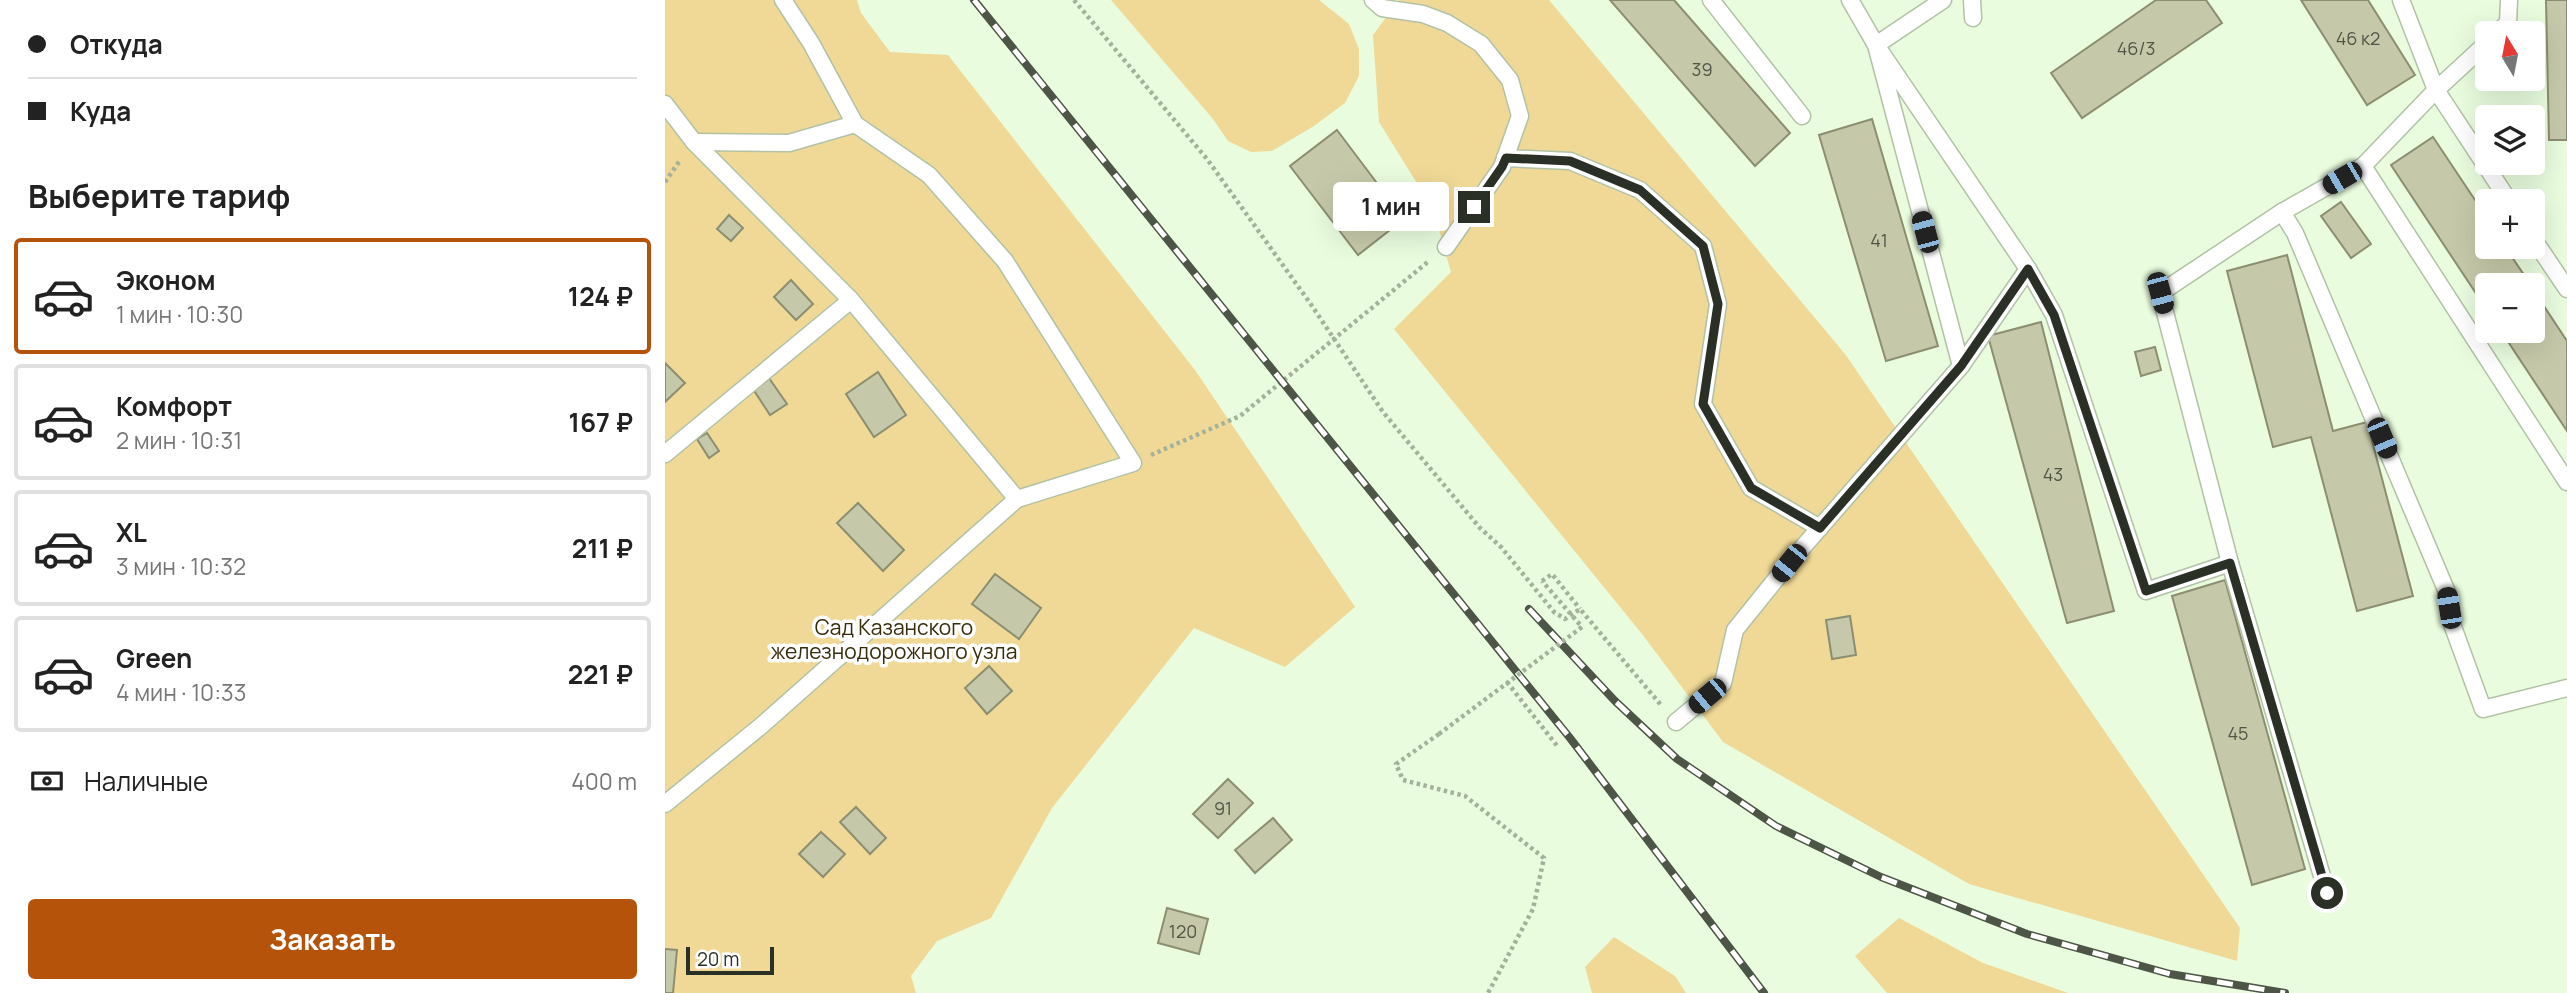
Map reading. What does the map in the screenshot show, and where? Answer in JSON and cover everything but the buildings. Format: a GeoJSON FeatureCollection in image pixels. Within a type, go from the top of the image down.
{"type":"FeatureCollection","features":[{"type":"Feature","properties":{"kind":"lane"},"geometry":{"type":"LineString","coordinates":[[665,804],[761,726],[1017,499],[1133,463],[1005,261],[929,175],[855,124],[811,43],[783,0]]}},
{"type":"Feature","properties":{"kind":"lane"},"geometry":{"type":"LineString","coordinates":[[1373,0],[1382,8],[1423,14],[1447,23],[1481,44],[1510,80],[1520,116],[1506,158],[1446,247]]}},
{"type":"Feature","properties":{"kind":"lane"},"geometry":{"type":"LineString","coordinates":[[1711,0],[1802,116]]}},
{"type":"Feature","properties":{"kind":"lane"},"geometry":{"type":"LineString","coordinates":[[1850,0],[1876,45],[2028,269],[2054,315],[2146,591],[2230,563]]}},
{"type":"Feature","properties":{"kind":"lane"},"geometry":{"type":"LineString","coordinates":[[1876,45],[1943,0]]}},
{"type":"Feature","properties":{"kind":"lane"},"geometry":{"type":"LineString","coordinates":[[1972,0],[1973,18]]}},
{"type":"Feature","properties":{"kind":"lane"},"geometry":{"type":"LineString","coordinates":[[2401,0],[2436,90],[2501,189]]}},
{"type":"Feature","properties":{"kind":"lane"},"geometry":{"type":"LineString","coordinates":[[2508,21],[2509,0]]}},
{"type":"Feature","properties":{"kind":"lane"},"geometry":{"type":"LineString","coordinates":[[1876,45],[1961,366]]}},
{"type":"Feature","properties":{"kind":"lane"},"geometry":{"type":"LineString","coordinates":[[2327,893],[2230,563],[2160,293],[2282,212],[2363,166],[2436,90],[2475,54]]}},
{"type":"Feature","properties":{"kind":"lane"},"geometry":{"type":"LineString","coordinates":[[665,104],[694,142],[851,299],[1017,499]]}},
{"type":"Feature","properties":{"kind":"lane"},"geometry":{"type":"LineString","coordinates":[[694,142],[789,143],[855,124]]}},
{"type":"Feature","properties":{"kind":"lane"},"geometry":{"type":"LineString","coordinates":[[1506,158],[1570,161],[1640,190],[1703,246],[1718,304],[1703,404],[1751,488],[1820,528]]}},
{"type":"Feature","properties":{"kind":"lane"},"geometry":{"type":"LineString","coordinates":[[2363,166],[2567,482]]}},
{"type":"Feature","properties":{"kind":"lane"},"geometry":{"type":"LineString","coordinates":[[2282,212],[2295,233],[2447,592],[2452,624],[2483,709],[2567,688]]}},
{"type":"Feature","properties":{"kind":"lane"},"geometry":{"type":"LineString","coordinates":[[2545,256],[2567,289]]}},
{"type":"Feature","properties":{"kind":"lane"},"geometry":{"type":"LineString","coordinates":[[1676,722],[1723,683],[1735,630],[1961,366],[2028,269]]}},
{"type":"Feature","properties":{"kind":"lane"},"geometry":{"type":"LineString","coordinates":[[665,454],[851,299]]}},
{"type":"Feature","properties":{"kind":"path"},"geometry":{"type":"LineString","coordinates":[[1074,0],[1207,159],[1383,412],[1554,612],[1565,619],[1580,609]]}},
{"type":"Feature","properties":{"kind":"path"},"geometry":{"type":"LineString","coordinates":[[1133,463],[1240,416],[1446,247]]}},
{"type":"Feature","properties":{"kind":"path"},"geometry":{"type":"LineString","coordinates":[[1488,993],[1533,909],[1543,858],[1465,796],[1403,780],[1396,764],[1581,627],[1542,581],[1552,574],[1676,722]]}},
{"type":"Feature","properties":{"kind":"path"},"geometry":{"type":"LineString","coordinates":[[1507,682],[1558,747]]}},
{"type":"Feature","properties":{"kind":"green space","name":"Сад Казанского железнодорожного узла"},"geometry":{"type":"Polygon","coordinates":[[[665,0],[857,0],[861,13],[890,52],[948,55],[1195,370],[1355,607],[1285,667],[1194,628],[1052,808],[991,918],[937,941],[911,976],[916,993],[665,993],[665,0]]]}},
{"type":"Feature","properties":{"kind":"green space"},"geometry":{"type":"Polygon","coordinates":[[[1111,0],[1319,0],[1349,24],[1359,49],[1359,76],[1345,103],[1314,126],[1272,151],[1251,152],[1228,141],[1213,119],[1111,0]]]}},
{"type":"Feature","properties":{"kind":"green space"},"geometry":{"type":"Polygon","coordinates":[[[1399,0],[1549,0],[1845,354],[2240,928],[2237,961],[1969,884],[1723,742],[1642,634],[1394,329],[1451,272],[1433,209],[1379,122],[1373,35],[1399,0]]]}},
{"type":"Feature","properties":{"kind":"green space"},"geometry":{"type":"Polygon","coordinates":[[[1899,918],[1983,963],[2068,993],[1887,993],[1855,956],[1899,918]]]}},
{"type":"Feature","properties":{"kind":"green space"},"geometry":{"type":"Polygon","coordinates":[[[1614,937],[1675,976],[1686,993],[1592,993],[1585,967],[1614,937]]]}},
{"type":"Feature","properties":{"kind":"railway"},"geometry":{"type":"LineString","coordinates":[[974,0],[1570,738],[1764,993]]}},
{"type":"Feature","properties":{"kind":"railway"},"geometry":{"type":"LineString","coordinates":[[1529,609],[1615,701],[1677,759],[1776,826],[1881,877],[2027,934],[2170,974],[2285,993]]}},
{"type":"Feature","properties":{"kind":"route"},"geometry":{"type":"LineString","coordinates":[[1474,207],[1506,158],[1570,161],[1640,190],[1703,246],[1718,304],[1703,404],[1751,488],[1820,528],[1961,366],[2028,269],[2054,315],[2146,591],[2230,563],[2327,893]]}}]}
